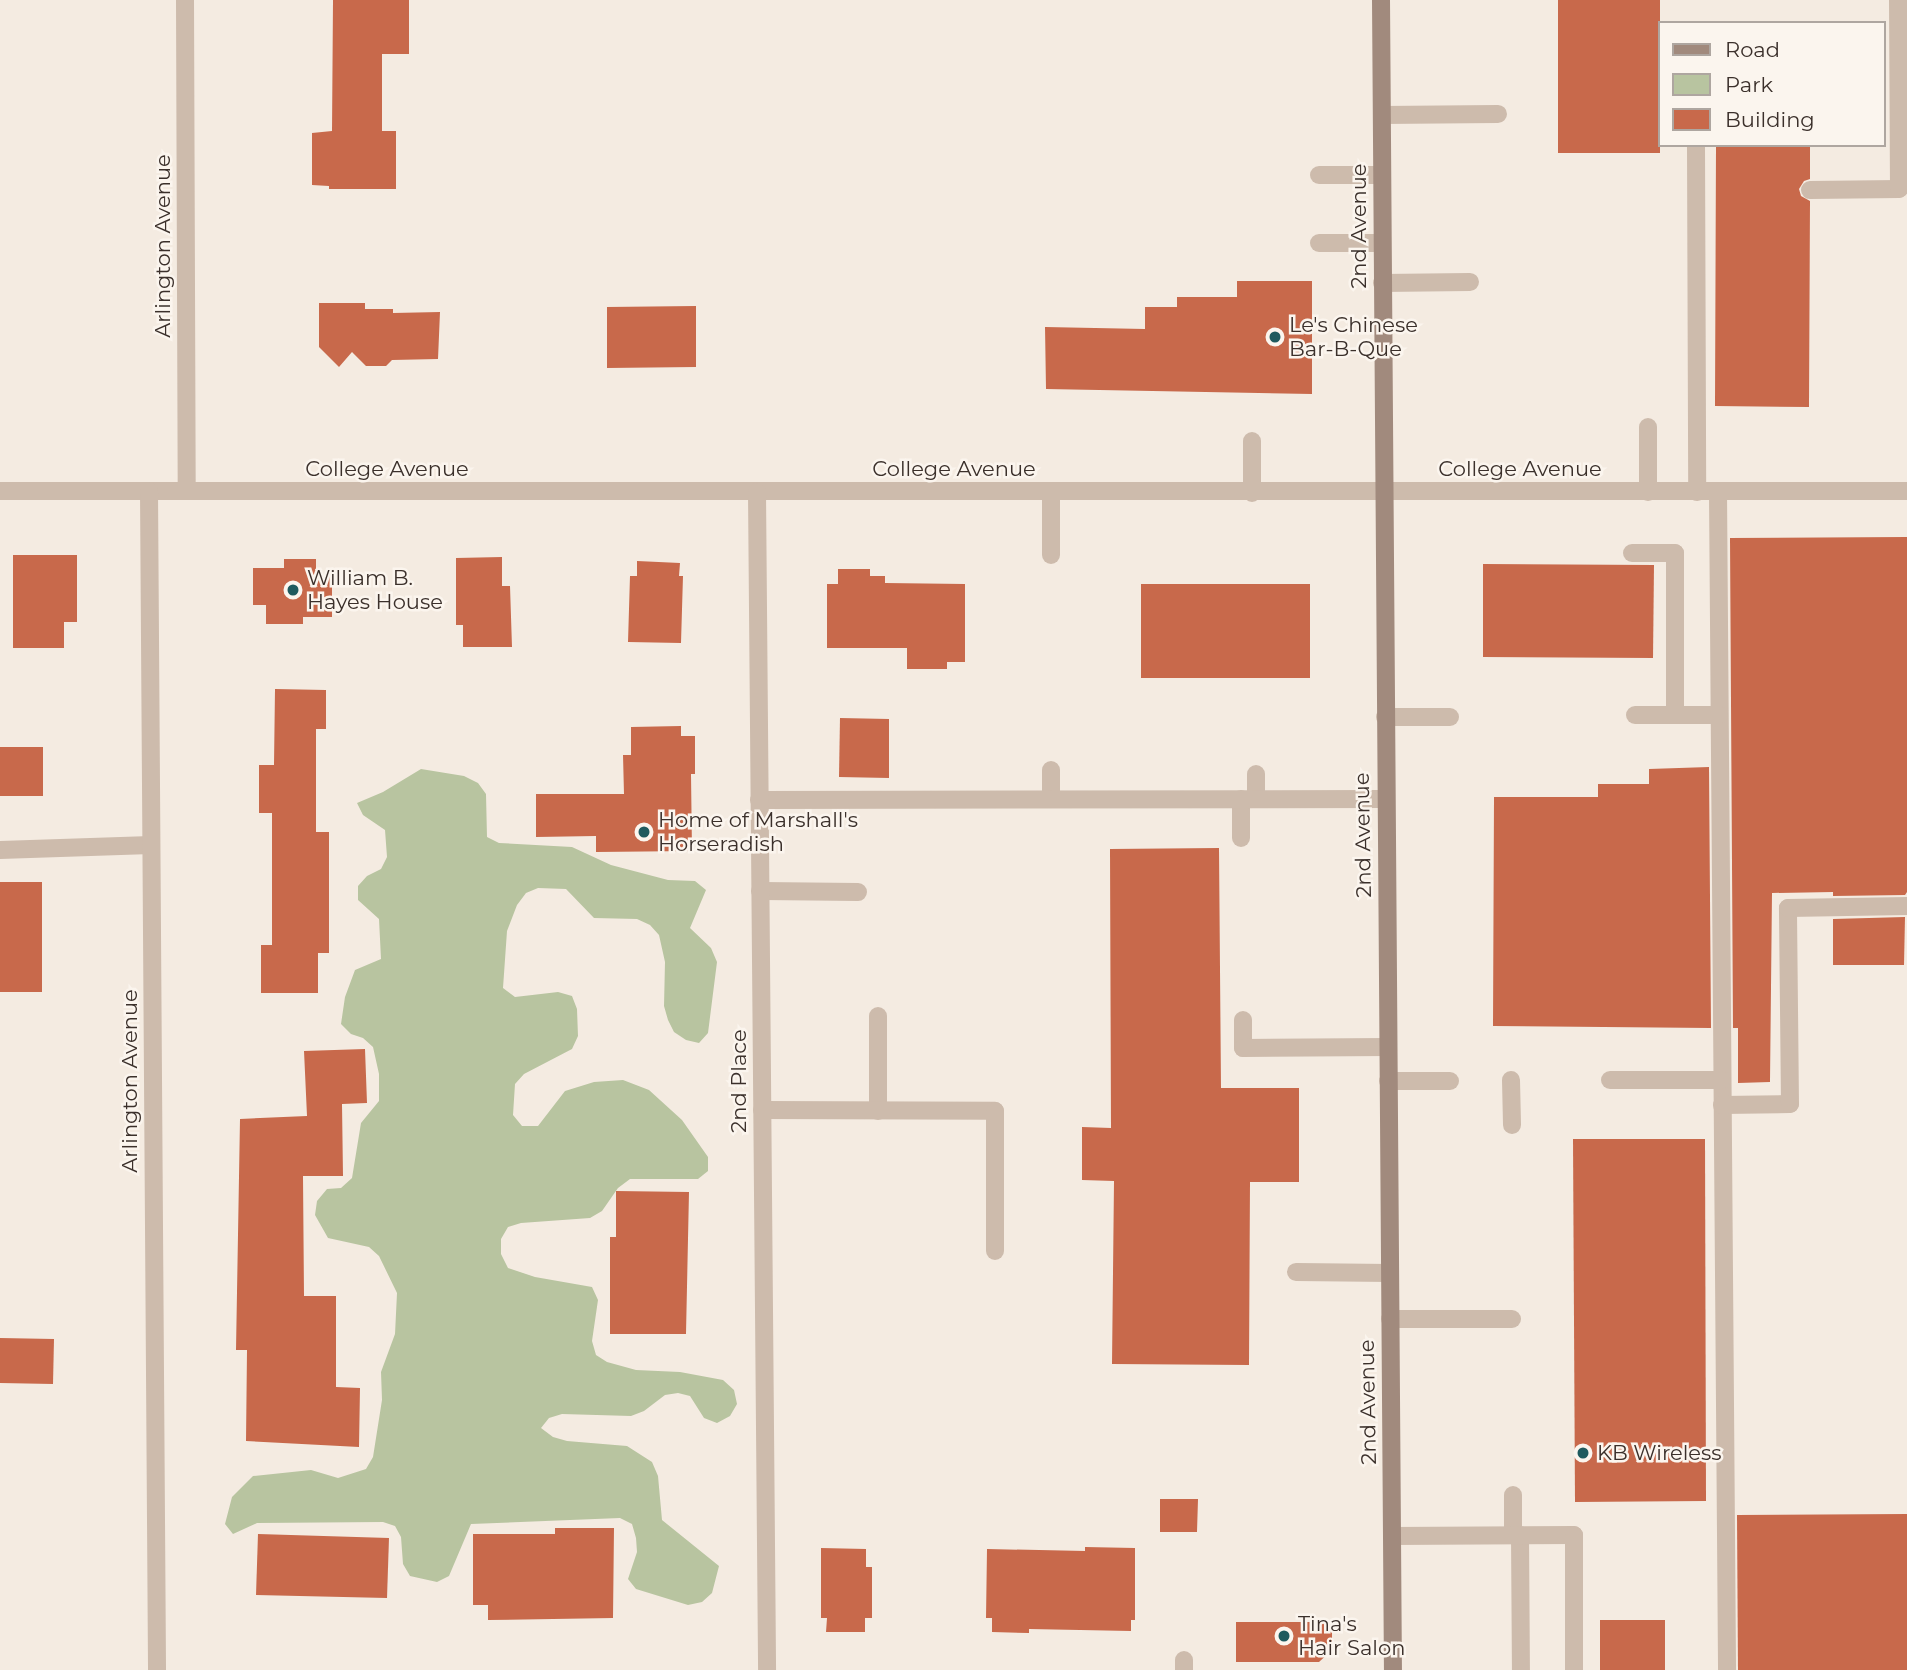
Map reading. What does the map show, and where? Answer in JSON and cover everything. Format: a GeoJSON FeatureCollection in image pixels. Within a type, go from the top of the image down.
{"type":"FeatureCollection","features":[{"type":"Feature","properties":{"kind":"main road","name":"2nd Avenue"},"geometry":{"type":"LineString","coordinates":[[1381,0],[1393,1670]]}},
{"type":"Feature","properties":{"kind":"street","name":"Arlington Avenue"},"geometry":{"type":"LineString","coordinates":[[185,0],[187,491]]}},
{"type":"Feature","properties":{"kind":"street"},"geometry":{"type":"LineString","coordinates":[[1810,190],[1899,189],[1898,0]]}},
{"type":"Feature","properties":{"kind":"street"},"geometry":{"type":"LineString","coordinates":[[1382,115],[1498,114]]}},
{"type":"Feature","properties":{"kind":"street"},"geometry":{"type":"LineString","coordinates":[[1696,147],[1697,492]]}},
{"type":"Feature","properties":{"kind":"street"},"geometry":{"type":"LineString","coordinates":[[1319,175],[1382,175]]}},
{"type":"Feature","properties":{"kind":"street"},"geometry":{"type":"LineString","coordinates":[[1319,243],[1382,243]]}},
{"type":"Feature","properties":{"kind":"street"},"geometry":{"type":"LineString","coordinates":[[1382,283],[1469,282]]}},
{"type":"Feature","properties":{"kind":"street"},"geometry":{"type":"LineString","coordinates":[[1648,427],[1648,492]]}},
{"type":"Feature","properties":{"kind":"street"},"geometry":{"type":"LineString","coordinates":[[1252,441],[1252,493]]}},
{"type":"Feature","properties":{"kind":"street","name":"College Avenue"},"geometry":{"type":"LineString","coordinates":[[0,491],[1907,491]]}},
{"type":"Feature","properties":{"kind":"street","name":"Arlington Avenue"},"geometry":{"type":"LineString","coordinates":[[149,491],[157,1670]]}},
{"type":"Feature","properties":{"kind":"street","name":"2nd Place"},"geometry":{"type":"LineString","coordinates":[[757,492],[767,1670]]}},
{"type":"Feature","properties":{"kind":"street"},"geometry":{"type":"LineString","coordinates":[[1051,492],[1051,555]]}},
{"type":"Feature","properties":{"kind":"street"},"geometry":{"type":"LineString","coordinates":[[1718,492],[1722,1105],[1732,1415],[1727,1670]]}},
{"type":"Feature","properties":{"kind":"street"},"geometry":{"type":"LineString","coordinates":[[1632,552],[1675,553],[1675,715]]}},
{"type":"Feature","properties":{"kind":"street"},"geometry":{"type":"LineString","coordinates":[[1635,715],[1719,715]]}},
{"type":"Feature","properties":{"kind":"street"},"geometry":{"type":"LineString","coordinates":[[1385,718],[1450,718]]}},
{"type":"Feature","properties":{"kind":"street"},"geometry":{"type":"LineString","coordinates":[[1051,770],[1051,799]]}},
{"type":"Feature","properties":{"kind":"street"},"geometry":{"type":"LineString","coordinates":[[1241,838],[1256,774]]}},
{"type":"Feature","properties":{"kind":"street"},"geometry":{"type":"LineString","coordinates":[[760,800],[1385,799]]}},
{"type":"Feature","properties":{"kind":"street"},"geometry":{"type":"LineString","coordinates":[[0,850],[151,845]]}},
{"type":"Feature","properties":{"kind":"street"},"geometry":{"type":"LineString","coordinates":[[761,891],[858,892]]}},
{"type":"Feature","properties":{"kind":"street"},"geometry":{"type":"LineString","coordinates":[[1722,1105],[1790,1104],[1788,908],[1907,906]]}},
{"type":"Feature","properties":{"kind":"street"},"geometry":{"type":"LineString","coordinates":[[878,1016],[878,1111]]}},
{"type":"Feature","properties":{"kind":"street"},"geometry":{"type":"LineString","coordinates":[[1243,1020],[1243,1048],[1388,1046]]}},
{"type":"Feature","properties":{"kind":"street"},"geometry":{"type":"LineString","coordinates":[[1511,1080],[1512,1125]]}},
{"type":"Feature","properties":{"kind":"street"},"geometry":{"type":"LineString","coordinates":[[1610,1080],[1722,1080]]}},
{"type":"Feature","properties":{"kind":"street"},"geometry":{"type":"LineString","coordinates":[[1388,1081],[1450,1081]]}},
{"type":"Feature","properties":{"kind":"street"},"geometry":{"type":"LineString","coordinates":[[762,1110],[995,1111],[995,1251]]}},
{"type":"Feature","properties":{"kind":"street"},"geometry":{"type":"LineString","coordinates":[[1296,1272],[1390,1273]]}},
{"type":"Feature","properties":{"kind":"street"},"geometry":{"type":"LineString","coordinates":[[1390,1319],[1512,1319]]}},
{"type":"Feature","properties":{"kind":"street"},"geometry":{"type":"LineString","coordinates":[[1513,1495],[1517,1535],[1521,1670]]}},
{"type":"Feature","properties":{"kind":"street"},"geometry":{"type":"LineString","coordinates":[[1392,1536],[1574,1535],[1574,1670]]}},
{"type":"Feature","properties":{"kind":"green space"},"geometry":{"type":"Polygon","coordinates":[[[421,769],[464,776],[478,783],[486,794],[487,837],[499,843],[572,847],[611,865],[668,880],[695,881],[706,890],[690,928],[711,948],[717,962],[708,1033],[699,1043],[686,1040],[674,1032],[668,1020],[664,1006],[665,962],[659,935],[650,925],[637,919],[594,918],[566,889],[538,888],[526,893],[517,905],[507,931],[503,988],[515,997],[558,992],[572,996],[577,1009],[578,1036],[572,1049],[524,1074],[515,1084],[513,1115],[522,1126],[538,1126],[565,1091],[594,1082],[623,1080],[649,1090],[682,1120],[708,1157],[708,1171],[698,1179],[630,1179],[618,1188],[602,1211],[590,1218],[521,1223],[508,1227],[501,1239],[501,1254],[508,1268],[535,1277],[592,1287],[598,1300],[592,1341],[596,1355],[607,1362],[636,1370],[680,1372],[723,1380],[734,1390],[737,1404],[730,1416],[717,1423],[704,1418],[690,1396],[678,1393],[665,1395],[644,1411],[631,1416],[562,1414],[549,1418],[541,1428],[553,1437],[567,1441],[627,1446],[652,1462],[658,1476],[662,1520],[719,1566],[712,1593],[702,1602],[688,1605],[636,1589],[628,1579],[637,1552],[636,1538],[632,1524],[620,1518],[471,1524],[449,1576],[437,1582],[410,1576],[403,1564],[401,1537],[395,1526],[383,1522],[257,1523],[233,1534],[225,1524],[232,1497],[253,1476],[311,1470],[338,1478],[366,1469],[373,1457],[382,1400],[381,1372],[395,1334],[397,1293],[379,1256],[369,1247],[328,1238],[315,1215],[317,1201],[327,1189],[341,1188],[352,1178],[361,1123],[379,1101],[379,1074],[373,1047],[363,1038],[351,1034],[341,1024],[345,997],[355,970],[381,959],[379,919],[358,900],[358,886],[367,876],[381,869],[387,857],[385,830],[363,815],[357,803],[383,792],[421,769]]]}},
{"type":"Feature","properties":{"kind":"building"},"geometry":{"type":"Polygon","coordinates":[[[333,0],[409,0],[409,54],[382,54],[382,131],[396,131],[396,189],[329,189],[329,186],[312,185],[312,133],[332,131],[333,0]]]}},
{"type":"Feature","properties":{"kind":"building"},"geometry":{"type":"Polygon","coordinates":[[[1558,0],[1660,0],[1660,153],[1558,153],[1558,0]]]}},
{"type":"Feature","properties":{"kind":"building"},"geometry":{"type":"Polygon","coordinates":[[[1716,147],[1810,147],[1810,179],[1804,181],[1799,189],[1801,196],[1810,201],[1809,407],[1715,406],[1716,147]]]}},
{"type":"Feature","properties":{"kind":"building"},"geometry":{"type":"Polygon","coordinates":[[[1237,281],[1312,281],[1312,394],[1046,389],[1045,327],[1145,329],[1145,307],[1177,307],[1177,297],[1237,297],[1237,281]]]}},
{"type":"Feature","properties":{"kind":"building"},"geometry":{"type":"Polygon","coordinates":[[[319,303],[365,303],[365,309],[393,309],[393,313],[440,312],[438,359],[392,360],[386,366],[366,366],[352,352],[339,367],[319,347],[319,303]]]}},
{"type":"Feature","properties":{"kind":"building"},"geometry":{"type":"Polygon","coordinates":[[[696,306],[696,367],[607,368],[607,307],[696,306]]]}},
{"type":"Feature","properties":{"kind":"building"},"geometry":{"type":"Polygon","coordinates":[[[1907,537],[1907,892],[1905,895],[1833,896],[1833,892],[1772,893],[1770,1082],[1738,1083],[1738,1028],[1733,1028],[1730,538],[1907,537]]]}},
{"type":"Feature","properties":{"kind":"building"},"geometry":{"type":"Polygon","coordinates":[[[13,555],[77,555],[77,622],[64,622],[64,648],[13,648],[13,555]]]}},
{"type":"Feature","properties":{"kind":"building"},"geometry":{"type":"Polygon","coordinates":[[[502,557],[502,586],[510,586],[512,647],[463,647],[463,625],[456,625],[456,558],[502,557]]]}},
{"type":"Feature","properties":{"kind":"building","name":"William B. Hayes House"},"geometry":{"type":"Polygon","coordinates":[[[284,559],[316,559],[316,575],[332,576],[332,617],[303,617],[303,624],[266,624],[266,605],[253,605],[253,568],[284,568],[284,559]]]}},
{"type":"Feature","properties":{"kind":"building"},"geometry":{"type":"Polygon","coordinates":[[[637,561],[680,563],[679,576],[683,576],[681,643],[628,642],[630,576],[637,576],[637,561]]]}},
{"type":"Feature","properties":{"kind":"building"},"geometry":{"type":"Polygon","coordinates":[[[1483,564],[1654,565],[1653,658],[1483,657],[1483,564]]]}},
{"type":"Feature","properties":{"kind":"building"},"geometry":{"type":"Polygon","coordinates":[[[838,569],[870,569],[870,576],[885,576],[885,583],[965,584],[965,662],[947,662],[947,669],[907,669],[907,648],[827,648],[827,584],[838,584],[838,569]]]}},
{"type":"Feature","properties":{"kind":"building"},"geometry":{"type":"Polygon","coordinates":[[[1141,584],[1310,584],[1310,678],[1141,678],[1141,584]]]}},
{"type":"Feature","properties":{"kind":"building"},"geometry":{"type":"Polygon","coordinates":[[[275,689],[326,690],[326,729],[316,729],[316,832],[329,832],[329,953],[318,953],[318,993],[261,993],[261,945],[272,945],[272,813],[259,813],[259,765],[274,765],[275,689]]]}},
{"type":"Feature","properties":{"kind":"building"},"geometry":{"type":"Polygon","coordinates":[[[840,718],[889,719],[889,778],[839,777],[840,718]]]}},
{"type":"Feature","properties":{"kind":"building"},"geometry":{"type":"Polygon","coordinates":[[[681,726],[681,736],[695,736],[695,774],[691,774],[692,851],[596,852],[596,836],[536,837],[536,794],[624,794],[623,755],[631,755],[631,727],[681,726]]]}},
{"type":"Feature","properties":{"kind":"building"},"geometry":{"type":"Polygon","coordinates":[[[0,747],[43,747],[43,796],[0,796],[0,747]]]}},
{"type":"Feature","properties":{"kind":"building"},"geometry":{"type":"Polygon","coordinates":[[[1709,767],[1711,1028],[1493,1026],[1494,797],[1598,797],[1598,784],[1649,784],[1649,769],[1709,767]]]}},
{"type":"Feature","properties":{"kind":"building"},"geometry":{"type":"Polygon","coordinates":[[[1219,848],[1221,1088],[1299,1088],[1299,1182],[1250,1182],[1249,1365],[1112,1364],[1114,1181],[1082,1180],[1082,1127],[1111,1128],[1110,849],[1219,848]]]}},
{"type":"Feature","properties":{"kind":"building"},"geometry":{"type":"Polygon","coordinates":[[[0,882],[42,882],[42,992],[0,992],[0,882]]]}},
{"type":"Feature","properties":{"kind":"building"},"geometry":{"type":"Polygon","coordinates":[[[1905,917],[1904,965],[1833,965],[1833,919],[1905,917]]]}},
{"type":"Feature","properties":{"kind":"building"},"geometry":{"type":"Polygon","coordinates":[[[365,1049],[367,1103],[342,1104],[343,1176],[303,1176],[304,1296],[336,1296],[336,1387],[360,1388],[359,1447],[246,1441],[247,1350],[236,1350],[240,1119],[307,1116],[304,1051],[365,1049]]]}},
{"type":"Feature","properties":{"kind":"building"},"geometry":{"type":"Polygon","coordinates":[[[1573,1139],[1705,1139],[1706,1501],[1575,1502],[1573,1139]]]}},
{"type":"Feature","properties":{"kind":"building"},"geometry":{"type":"Polygon","coordinates":[[[616,1191],[689,1192],[686,1334],[610,1334],[610,1237],[616,1237],[616,1191]]]}},
{"type":"Feature","properties":{"kind":"building"},"geometry":{"type":"Polygon","coordinates":[[[0,1338],[54,1339],[53,1384],[0,1383],[0,1338]]]}},
{"type":"Feature","properties":{"kind":"building"},"geometry":{"type":"Polygon","coordinates":[[[1160,1499],[1198,1499],[1197,1532],[1160,1532],[1160,1499]]]}},
{"type":"Feature","properties":{"kind":"building"},"geometry":{"type":"Polygon","coordinates":[[[1907,1514],[1907,1670],[1738,1670],[1737,1515],[1907,1514]]]}},
{"type":"Feature","properties":{"kind":"building"},"geometry":{"type":"Polygon","coordinates":[[[555,1528],[614,1528],[613,1618],[488,1620],[488,1605],[473,1605],[473,1534],[555,1534],[555,1528]]]}},
{"type":"Feature","properties":{"kind":"building"},"geometry":{"type":"Polygon","coordinates":[[[258,1534],[389,1538],[387,1598],[256,1595],[258,1534]]]}},
{"type":"Feature","properties":{"kind":"building"},"geometry":{"type":"Polygon","coordinates":[[[1085,1547],[1135,1548],[1135,1620],[1131,1620],[1131,1631],[1029,1629],[1029,1633],[992,1632],[992,1618],[986,1618],[987,1549],[1085,1551],[1085,1547]]]}},
{"type":"Feature","properties":{"kind":"building"},"geometry":{"type":"Polygon","coordinates":[[[821,1548],[866,1549],[866,1567],[872,1567],[872,1618],[865,1618],[865,1632],[826,1632],[827,1618],[821,1618],[821,1548]]]}},
{"type":"Feature","properties":{"kind":"building"},"geometry":{"type":"Polygon","coordinates":[[[1600,1620],[1665,1620],[1665,1670],[1600,1670],[1600,1620]]]}},
{"type":"Feature","properties":{"kind":"building","name":"Tina's Hair Salon"},"geometry":{"type":"Polygon","coordinates":[[[1236,1622],[1332,1622],[1332,1650],[1319,1662],[1236,1662],[1236,1622]]]}},
{"type":"Feature","properties":{"kind":"place","name":"Le's Chinese Bar-B-Que"},"geometry":{"type":"Point","coordinates":[1275,337]}},
{"type":"Feature","properties":{"kind":"place","name":"William B. Hayes House"},"geometry":{"type":"Point","coordinates":[293,590]}},
{"type":"Feature","properties":{"kind":"place","name":"Home of Marshall's Horseradish"},"geometry":{"type":"Point","coordinates":[644,832]}},
{"type":"Feature","properties":{"kind":"place","name":"KB Wireless"},"geometry":{"type":"Point","coordinates":[1583,1453]}},
{"type":"Feature","properties":{"kind":"place","name":"Tina's Hair Salon"},"geometry":{"type":"Point","coordinates":[1284,1636]}}]}
